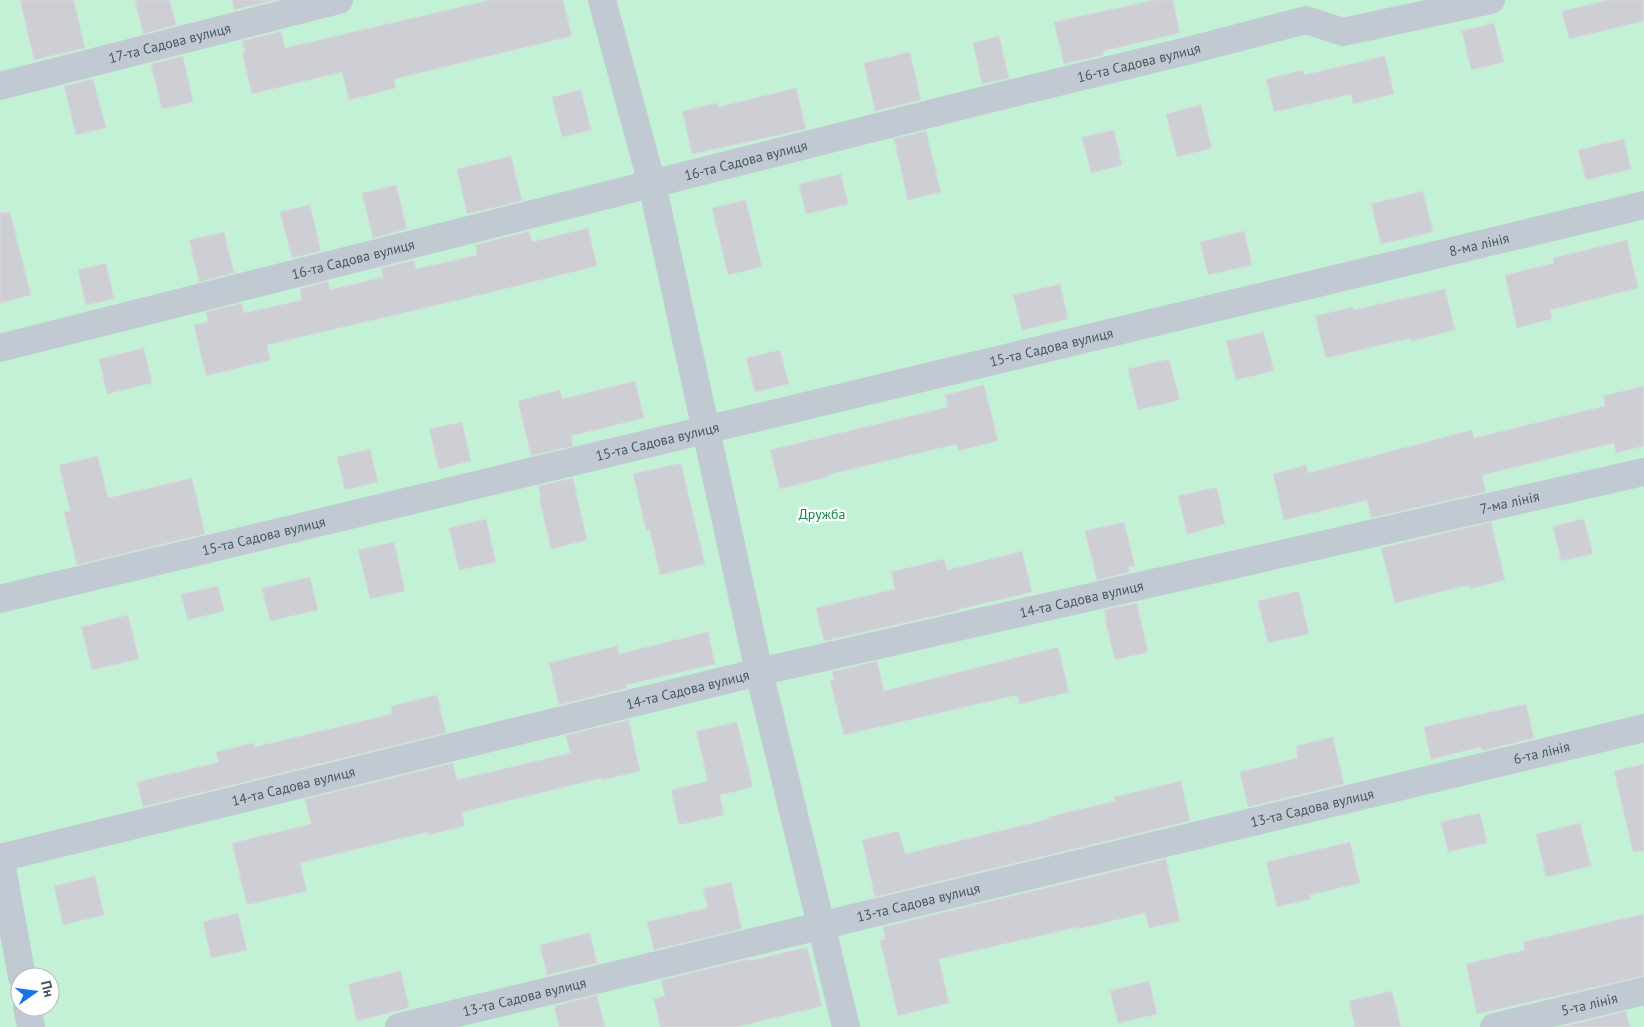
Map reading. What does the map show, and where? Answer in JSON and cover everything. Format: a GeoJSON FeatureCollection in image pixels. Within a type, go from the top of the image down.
{"type":"FeatureCollection","features":[{"type":"Feature","properties":{"kind":"street","name":"17-та Садова вулиця"},"geometry":{"type":"LineString","coordinates":[[0,86],[339,0]]}},
{"type":"Feature","properties":{"kind":"street"},"geometry":{"type":"LineString","coordinates":[[602,0],[652,184],[759,672],[846,1027]]}},
{"type":"Feature","properties":{"kind":"street","name":"16-та Садова вулиця"},"geometry":{"type":"LineString","coordinates":[[0,348],[1306,20],[1343,32],[1491,0]]}},
{"type":"Feature","properties":{"kind":"street","name":"8-ма лінія"},"geometry":{"type":"LineString","coordinates":[[1315,284],[1644,204]]}},
{"type":"Feature","properties":{"kind":"street","name":"15-та Садова вулиця"},"geometry":{"type":"LineString","coordinates":[[0,599],[1315,284]]}},
{"type":"Feature","properties":{"kind":"street","name":"7-ма лінія"},"geometry":{"type":"LineString","coordinates":[[1377,533],[1644,472]]}},
{"type":"Feature","properties":{"kind":"street","name":"14-та Садова вулиця"},"geometry":{"type":"LineString","coordinates":[[0,858],[759,672],[1377,533]]}},
{"type":"Feature","properties":{"kind":"street","name":"6-та лінія"},"geometry":{"type":"LineString","coordinates":[[1438,777],[1644,728]]}},
{"type":"Feature","properties":{"kind":"street","name":"13-та Садова вулиця"},"geometry":{"type":"LineString","coordinates":[[399,1027],[1438,777]]}},
{"type":"Feature","properties":{"kind":"street"},"geometry":{"type":"LineString","coordinates":[[0,858],[20,967]]}},
{"type":"Feature","properties":{"kind":"street","name":"5-та лінія"},"geometry":{"type":"LineString","coordinates":[[1499,1026],[1644,992]]}},
{"type":"Feature","properties":{"kind":"green space","name":"Дружба"},"geometry":{"type":"Polygon","coordinates":[[[0,0],[1644,0],[1644,1027],[0,1027],[0,0]]]}},
{"type":"Feature","properties":{"kind":"building"},"geometry":{"type":"Polygon","coordinates":[[[20,0],[74,0],[85,48],[34,60],[20,0]]]}},
{"type":"Feature","properties":{"kind":"building"},"geometry":{"type":"Polygon","coordinates":[[[135,0],[170,0],[176,25],[143,34],[135,0]]]}},
{"type":"Feature","properties":{"kind":"building"},"geometry":{"type":"Polygon","coordinates":[[[232,0],[274,0],[234,10],[232,0]]]}},
{"type":"Feature","properties":{"kind":"building"},"geometry":{"type":"Polygon","coordinates":[[[490,0],[563,0],[572,36],[394,79],[396,88],[349,100],[342,72],[252,94],[242,53],[245,52],[242,41],[281,31],[285,48],[490,0]]]}},
{"type":"Feature","properties":{"kind":"building"},"geometry":{"type":"Polygon","coordinates":[[[1154,0],[1173,0],[1180,33],[1103,51],[1104,55],[1064,64],[1054,22],[1154,0]]]}},
{"type":"Feature","properties":{"kind":"building"},"geometry":{"type":"Polygon","coordinates":[[[1609,0],[1644,0],[1644,21],[1569,39],[1562,11],[1609,0]]]}},
{"type":"Feature","properties":{"kind":"building"},"geometry":{"type":"Polygon","coordinates":[[[1494,23],[1504,62],[1471,70],[1462,31],[1494,23]]]}},
{"type":"Feature","properties":{"kind":"building"},"geometry":{"type":"Polygon","coordinates":[[[999,36],[1009,78],[982,84],[973,43],[999,36]]]}},
{"type":"Feature","properties":{"kind":"building"},"geometry":{"type":"Polygon","coordinates":[[[910,52],[921,100],[875,111],[864,63],[910,52]]]}},
{"type":"Feature","properties":{"kind":"building"},"geometry":{"type":"Polygon","coordinates":[[[183,56],[193,102],[162,109],[151,64],[183,56]]]}},
{"type":"Feature","properties":{"kind":"building"},"geometry":{"type":"Polygon","coordinates":[[[1385,56],[1394,94],[1353,104],[1351,94],[1274,112],[1266,79],[1303,70],[1304,75],[1385,56]]]}},
{"type":"Feature","properties":{"kind":"building"},"geometry":{"type":"Polygon","coordinates":[[[93,79],[106,128],[76,135],[64,86],[93,79]]]}},
{"type":"Feature","properties":{"kind":"building"},"geometry":{"type":"Polygon","coordinates":[[[796,88],[806,129],[692,154],[682,111],[717,103],[718,107],[796,88]]]}},
{"type":"Feature","properties":{"kind":"building"},"geometry":{"type":"Polygon","coordinates":[[[581,90],[591,130],[562,137],[552,97],[581,90]]]}},
{"type":"Feature","properties":{"kind":"building"},"geometry":{"type":"Polygon","coordinates":[[[1201,105],[1212,148],[1177,157],[1166,114],[1201,105]]]}},
{"type":"Feature","properties":{"kind":"building"},"geometry":{"type":"Polygon","coordinates":[[[1114,130],[1122,165],[1091,173],[1082,137],[1114,130]]]}},
{"type":"Feature","properties":{"kind":"building"},"geometry":{"type":"Polygon","coordinates":[[[926,131],[941,192],[908,200],[894,139],[926,131]]]}},
{"type":"Feature","properties":{"kind":"building"},"geometry":{"type":"Polygon","coordinates":[[[1624,139],[1631,169],[1586,180],[1578,150],[1624,139]]]}},
{"type":"Feature","properties":{"kind":"building"},"geometry":{"type":"Polygon","coordinates":[[[511,156],[522,201],[467,214],[457,169],[511,156]]]}},
{"type":"Feature","properties":{"kind":"building"},"geometry":{"type":"Polygon","coordinates":[[[841,174],[848,204],[806,214],[799,184],[841,174]]]}},
{"type":"Feature","properties":{"kind":"building"},"geometry":{"type":"Polygon","coordinates":[[[396,185],[407,229],[373,238],[362,193],[396,185]]]}},
{"type":"Feature","properties":{"kind":"building"},"geometry":{"type":"Polygon","coordinates":[[[1423,191],[1433,232],[1381,244],[1371,204],[1423,191]]]}},
{"type":"Feature","properties":{"kind":"building"},"geometry":{"type":"Polygon","coordinates":[[[746,200],[762,267],[728,275],[712,208],[746,200]]]}},
{"type":"Feature","properties":{"kind":"building"},"geometry":{"type":"Polygon","coordinates":[[[310,205],[321,251],[292,258],[280,212],[310,205]]]}},
{"type":"Feature","properties":{"kind":"building"},"geometry":{"type":"Polygon","coordinates":[[[10,212],[31,295],[0,303],[0,213],[10,212]]]}},
{"type":"Feature","properties":{"kind":"building"},"geometry":{"type":"Polygon","coordinates":[[[588,228],[597,266],[267,345],[270,360],[206,376],[194,325],[208,322],[206,312],[242,303],[244,313],[302,300],[300,289],[328,281],[330,290],[383,277],[381,268],[414,260],[416,269],[477,255],[475,245],[529,231],[532,242],[588,228]]]}},
{"type":"Feature","properties":{"kind":"building"},"geometry":{"type":"Polygon","coordinates":[[[1244,231],[1252,265],[1208,275],[1200,242],[1244,231]]]}},
{"type":"Feature","properties":{"kind":"building"},"geometry":{"type":"Polygon","coordinates":[[[224,232],[234,273],[199,282],[189,240],[224,232]]]}},
{"type":"Feature","properties":{"kind":"building"},"geometry":{"type":"Polygon","coordinates":[[[1627,240],[1638,288],[1550,310],[1552,319],[1517,328],[1505,275],[1554,263],[1553,258],[1627,240]]]}},
{"type":"Feature","properties":{"kind":"building"},"geometry":{"type":"Polygon","coordinates":[[[106,263],[114,299],[86,305],[78,270],[106,263]]]}},
{"type":"Feature","properties":{"kind":"building"},"geometry":{"type":"Polygon","coordinates":[[[1060,284],[1068,319],[1022,330],[1013,295],[1060,284]]]}},
{"type":"Feature","properties":{"kind":"building"},"geometry":{"type":"Polygon","coordinates":[[[1445,289],[1455,330],[1411,341],[1411,338],[1326,358],[1315,316],[1353,307],[1354,310],[1445,289]]]}},
{"type":"Feature","properties":{"kind":"building"},"geometry":{"type":"Polygon","coordinates":[[[1264,332],[1274,371],[1236,380],[1226,341],[1264,332]]]}},
{"type":"Feature","properties":{"kind":"building"},"geometry":{"type":"Polygon","coordinates":[[[144,348],[152,383],[107,394],[99,359],[144,348]]]}},
{"type":"Feature","properties":{"kind":"building"},"geometry":{"type":"Polygon","coordinates":[[[780,350],[789,384],[755,392],[746,358],[780,350]]]}},
{"type":"Feature","properties":{"kind":"building"},"geometry":{"type":"Polygon","coordinates":[[[1169,359],[1180,400],[1138,410],[1128,369],[1169,359]]]}},
{"type":"Feature","properties":{"kind":"building"},"geometry":{"type":"Polygon","coordinates":[[[635,381],[644,418],[571,436],[573,446],[531,456],[518,401],[560,390],[562,399],[635,381]]]}},
{"type":"Feature","properties":{"kind":"building"},"geometry":{"type":"Polygon","coordinates":[[[984,385],[998,441],[958,451],[957,444],[827,475],[827,477],[780,489],[770,450],[948,407],[945,395],[984,385]]]}},
{"type":"Feature","properties":{"kind":"building"},"geometry":{"type":"Polygon","coordinates":[[[1644,386],[1644,446],[1616,453],[1614,443],[1482,475],[1486,492],[1371,518],[1367,500],[1284,520],[1273,474],[1306,465],[1308,473],[1472,430],[1474,438],[1605,406],[1603,396],[1644,386]]]}},
{"type":"Feature","properties":{"kind":"building"},"geometry":{"type":"Polygon","coordinates":[[[462,422],[471,461],[439,469],[429,429],[462,422]]]}},
{"type":"Feature","properties":{"kind":"building"},"geometry":{"type":"Polygon","coordinates":[[[370,449],[378,482],[345,490],[337,457],[370,449]]]}},
{"type":"Feature","properties":{"kind":"building"},"geometry":{"type":"Polygon","coordinates":[[[98,456],[108,498],[192,478],[205,534],[77,565],[64,512],[70,511],[59,465],[98,456]]]}},
{"type":"Feature","properties":{"kind":"building"},"geometry":{"type":"Polygon","coordinates":[[[681,463],[705,564],[660,575],[650,530],[646,530],[633,474],[681,463]]]}},
{"type":"Feature","properties":{"kind":"building"},"geometry":{"type":"Polygon","coordinates":[[[573,478],[587,540],[551,549],[538,486],[573,478]]]}},
{"type":"Feature","properties":{"kind":"building"},"geometry":{"type":"Polygon","coordinates":[[[1217,487],[1225,524],[1187,534],[1178,496],[1217,487]]]}},
{"type":"Feature","properties":{"kind":"building"},"geometry":{"type":"Polygon","coordinates":[[[486,519],[496,562],[459,570],[449,528],[486,519]]]}},
{"type":"Feature","properties":{"kind":"building"},"geometry":{"type":"Polygon","coordinates":[[[1584,519],[1593,554],[1561,561],[1553,526],[1584,519]]]}},
{"type":"Feature","properties":{"kind":"building"},"geometry":{"type":"Polygon","coordinates":[[[1124,522],[1135,566],[1128,567],[1130,572],[1097,580],[1085,531],[1124,522]]]}},
{"type":"Feature","properties":{"kind":"building"},"geometry":{"type":"Polygon","coordinates":[[[1491,522],[1505,580],[1470,589],[1469,585],[1395,603],[1381,548],[1491,522]]]}},
{"type":"Feature","properties":{"kind":"building"},"geometry":{"type":"Polygon","coordinates":[[[394,542],[405,591],[370,599],[358,550],[394,542]]]}},
{"type":"Feature","properties":{"kind":"building"},"geometry":{"type":"Polygon","coordinates":[[[1022,551],[1032,592],[824,641],[816,608],[895,589],[891,572],[944,559],[947,570],[1022,551]]]}},
{"type":"Feature","properties":{"kind":"building"},"geometry":{"type":"Polygon","coordinates":[[[310,577],[318,610],[270,621],[262,588],[310,577]]]}},
{"type":"Feature","properties":{"kind":"building"},"geometry":{"type":"Polygon","coordinates":[[[218,586],[224,611],[188,620],[181,594],[218,586]]]}},
{"type":"Feature","properties":{"kind":"building"},"geometry":{"type":"Polygon","coordinates":[[[1299,591],[1309,634],[1268,643],[1258,601],[1299,591]]]}},
{"type":"Feature","properties":{"kind":"building"},"geometry":{"type":"Polygon","coordinates":[[[1137,603],[1148,652],[1115,660],[1104,610],[1137,603]]]}},
{"type":"Feature","properties":{"kind":"building"},"geometry":{"type":"Polygon","coordinates":[[[128,615],[139,659],[92,670],[81,627],[128,615]]]}},
{"type":"Feature","properties":{"kind":"building"},"geometry":{"type":"Polygon","coordinates":[[[708,632],[715,664],[626,685],[627,688],[559,705],[549,663],[617,646],[619,654],[708,632]]]}},
{"type":"Feature","properties":{"kind":"building"},"geometry":{"type":"Polygon","coordinates":[[[1058,647],[1069,692],[1019,704],[1017,695],[844,735],[830,681],[834,680],[832,672],[877,661],[884,691],[1058,647]]]}},
{"type":"Feature","properties":{"kind":"building"},"geometry":{"type":"Polygon","coordinates":[[[437,695],[446,733],[143,807],[137,782],[219,762],[216,752],[254,743],[255,747],[392,714],[391,706],[437,695]]]}},
{"type":"Feature","properties":{"kind":"building"},"geometry":{"type":"Polygon","coordinates":[[[1526,704],[1534,738],[1482,751],[1481,747],[1431,759],[1424,727],[1526,704]]]}},
{"type":"Feature","properties":{"kind":"building"},"geometry":{"type":"Polygon","coordinates":[[[629,720],[640,771],[603,780],[602,778],[462,812],[465,826],[428,835],[427,832],[300,863],[307,891],[247,905],[232,843],[311,824],[305,799],[453,763],[457,780],[570,753],[566,735],[629,720]]]}},
{"type":"Feature","properties":{"kind":"building"},"geometry":{"type":"Polygon","coordinates":[[[737,722],[753,787],[720,795],[724,815],[679,825],[671,790],[708,781],[696,731],[737,722]]]}},
{"type":"Feature","properties":{"kind":"building"},"geometry":{"type":"Polygon","coordinates":[[[1333,737],[1344,784],[1248,807],[1240,772],[1298,758],[1296,746],[1333,737]]]}},
{"type":"Feature","properties":{"kind":"building"},"geometry":{"type":"Polygon","coordinates":[[[1644,764],[1644,851],[1633,852],[1614,771],[1644,764]]]}},
{"type":"Feature","properties":{"kind":"building"},"geometry":{"type":"Polygon","coordinates":[[[1181,781],[1190,821],[875,897],[862,840],[899,831],[905,854],[1049,819],[1048,817],[1115,801],[1114,797],[1181,781]]]}},
{"type":"Feature","properties":{"kind":"building"},"geometry":{"type":"Polygon","coordinates":[[[1480,813],[1487,843],[1448,852],[1441,822],[1480,813]]]}},
{"type":"Feature","properties":{"kind":"building"},"geometry":{"type":"Polygon","coordinates":[[[1580,823],[1591,866],[1546,877],[1536,834],[1580,823]]]}},
{"type":"Feature","properties":{"kind":"building"},"geometry":{"type":"Polygon","coordinates":[[[1350,842],[1360,883],[1310,895],[1311,899],[1277,907],[1266,862],[1350,842]]]}},
{"type":"Feature","properties":{"kind":"building"},"geometry":{"type":"Polygon","coordinates":[[[1166,859],[1180,921],[1149,928],[1145,913],[939,959],[949,1003],[898,1016],[880,940],[885,939],[883,927],[1166,859]]]}},
{"type":"Feature","properties":{"kind":"building"},"geometry":{"type":"Polygon","coordinates":[[[95,876],[104,915],[63,925],[54,886],[95,876]]]}},
{"type":"Feature","properties":{"kind":"building"},"geometry":{"type":"Polygon","coordinates":[[[731,882],[742,929],[654,950],[647,922],[708,908],[703,889],[731,882]]]}},
{"type":"Feature","properties":{"kind":"building"},"geometry":{"type":"Polygon","coordinates":[[[238,913],[247,950],[211,958],[203,922],[238,913]]]}},
{"type":"Feature","properties":{"kind":"building"},"geometry":{"type":"Polygon","coordinates":[[[1644,914],[1644,976],[1477,1014],[1466,964],[1525,950],[1523,942],[1644,914]]]}},
{"type":"Feature","properties":{"kind":"building"},"geometry":{"type":"Polygon","coordinates":[[[590,933],[597,963],[547,975],[540,945],[590,933]]]}},
{"type":"Feature","properties":{"kind":"building"},"geometry":{"type":"Polygon","coordinates":[[[807,947],[822,1006],[737,1027],[660,1027],[654,999],[665,996],[661,980],[807,947]]]}},
{"type":"Feature","properties":{"kind":"building"},"geometry":{"type":"Polygon","coordinates":[[[401,971],[409,1008],[357,1021],[348,984],[401,971]]]}},
{"type":"Feature","properties":{"kind":"building"},"geometry":{"type":"Polygon","coordinates":[[[1149,981],[1157,1014],[1118,1023],[1110,991],[1149,981]]]}},
{"type":"Feature","properties":{"kind":"building"},"geometry":{"type":"Polygon","coordinates":[[[1392,991],[1401,1027],[1355,1027],[1349,1001],[1392,991]]]}},
{"type":"Feature","properties":{"kind":"building"},"geometry":{"type":"Polygon","coordinates":[[[597,995],[605,1027],[559,1027],[554,1006],[597,995]]]}},
{"type":"Feature","properties":{"kind":"building"},"geometry":{"type":"Polygon","coordinates":[[[1626,1011],[1630,1027],[1561,1027],[1626,1011]]]}}]}
